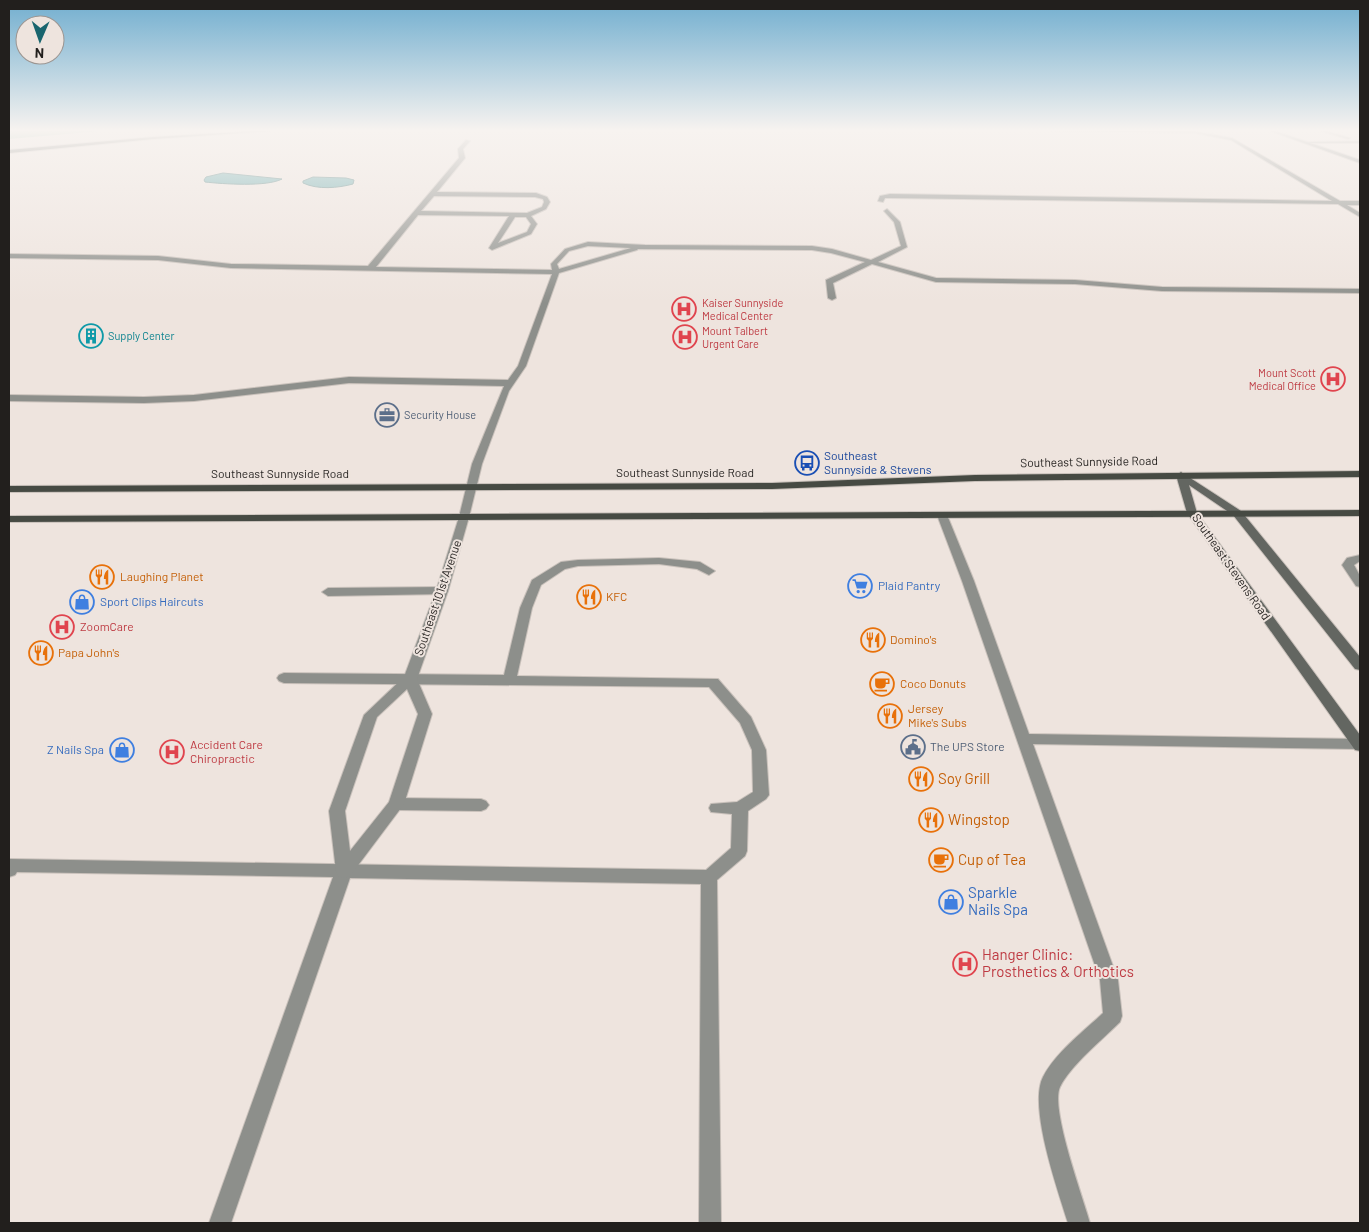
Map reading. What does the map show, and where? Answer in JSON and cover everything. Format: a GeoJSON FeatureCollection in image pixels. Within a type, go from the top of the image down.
{"type":"FeatureCollection","features":[{"type":"Feature","properties":{"kind":"main road","name":"Southeast Sunnyside Road"},"geometry":{"type":"LineString","coordinates":[[11,490],[781,486],[975,478],[1360,474]]}},
{"type":"Feature","properties":{"kind":"main road"},"geometry":{"type":"LineString","coordinates":[[1181,475],[1237,513],[1360,666]]}},
{"type":"Feature","properties":{"kind":"main road","name":"Southeast Stevens Road"},"geometry":{"type":"LineString","coordinates":[[1181,475],[1192,513],[1359,745]]}},
{"type":"Feature","properties":{"kind":"main road"},"geometry":{"type":"LineString","coordinates":[[9,519],[1360,513]]}},
{"type":"Feature","properties":{"kind":"street"},"geometry":{"type":"LineString","coordinates":[[370,268],[437,188]]}},
{"type":"Feature","properties":{"kind":"street"},"geometry":{"type":"LineString","coordinates":[[1315,188],[1360,216]]}},
{"type":"Feature","properties":{"kind":"street"},"geometry":{"type":"LineString","coordinates":[[417,214],[528,215],[544,208],[547,202],[545,198],[536,195],[433,194]]}},
{"type":"Feature","properties":{"kind":"street"},"geometry":{"type":"LineString","coordinates":[[882,201],[882,197],[890,196],[1360,202]]}},
{"type":"Feature","properties":{"kind":"street"},"geometry":{"type":"LineString","coordinates":[[832,298],[829,282],[904,247],[897,222],[887,211]]}},
{"type":"Feature","properties":{"kind":"street"},"geometry":{"type":"LineString","coordinates":[[513,215],[492,248],[529,234],[534,224],[528,215]]}},
{"type":"Feature","properties":{"kind":"street","name":"Southeast 101st Avenue"},"geometry":{"type":"LineString","coordinates":[[344,871],[337,811],[371,715],[410,679],[442,591],[464,517],[477,464],[505,391],[522,366],[556,272],[554,264],[561,255],[572,247],[595,244],[644,247]]}},
{"type":"Feature","properties":{"kind":"street"},"geometry":{"type":"LineString","coordinates":[[9,256],[140,258],[230,266],[556,272],[644,247],[820,249],[936,280],[1075,282],[1162,289],[1360,291]]}},
{"type":"Feature","properties":{"kind":"street"},"geometry":{"type":"LineString","coordinates":[[9,398],[157,400],[194,398],[349,380],[510,383]]}},
{"type":"Feature","properties":{"kind":"street"},"geometry":{"type":"LineString","coordinates":[[942,515],[968,581],[1109,980],[1113,1016],[1062,1068],[1049,1086],[1048,1109],[1078,1223]]}},
{"type":"Feature","properties":{"kind":"street"},"geometry":{"type":"LineString","coordinates":[[1360,558],[1351,560],[1348,565],[1360,583]]}},
{"type":"Feature","properties":{"kind":"street"},"geometry":{"type":"LineString","coordinates":[[509,681],[526,608],[536,583],[561,566],[578,563],[659,561],[700,566],[709,571]]}},
{"type":"Feature","properties":{"kind":"street"},"geometry":{"type":"LineString","coordinates":[[328,592],[442,591]]}},
{"type":"Feature","properties":{"kind":"street"},"geometry":{"type":"LineString","coordinates":[[284,678],[713,682],[746,721],[759,750],[761,795],[740,808],[717,808]]}},
{"type":"Feature","properties":{"kind":"street"},"geometry":{"type":"LineString","coordinates":[[220,1223],[344,871],[396,804],[426,714],[410,679]]}},
{"type":"Feature","properties":{"kind":"street"},"geometry":{"type":"LineString","coordinates":[[1024,739],[1359,745]]}},
{"type":"Feature","properties":{"kind":"street"},"geometry":{"type":"LineString","coordinates":[[396,804],[481,806]]}},
{"type":"Feature","properties":{"kind":"street"},"geometry":{"type":"LineString","coordinates":[[9,870],[12,865],[709,877],[738,852],[740,808]]}},
{"type":"Feature","properties":{"kind":"street"},"geometry":{"type":"LineString","coordinates":[[709,877],[710,1223]]}},
{"type":"Feature","properties":{"kind":"place","name":"Kaiser Sunnyside Medical Center"},"geometry":{"type":"Point","coordinates":[684,309]}},
{"type":"Feature","properties":{"kind":"place","name":"Supply Center"},"geometry":{"type":"Point","coordinates":[91,336]}},
{"type":"Feature","properties":{"kind":"place","name":"Mount Talbert Urgent Care"},"geometry":{"type":"Point","coordinates":[685,337]}},
{"type":"Feature","properties":{"kind":"place","name":"Mount Scott Medical Office"},"geometry":{"type":"Point","coordinates":[1333,379]}},
{"type":"Feature","properties":{"kind":"place","name":"Security House"},"geometry":{"type":"Point","coordinates":[387,415]}},
{"type":"Feature","properties":{"kind":"place","name":"Southeast Sunnyside & Stevens"},"geometry":{"type":"Point","coordinates":[807,463]}},
{"type":"Feature","properties":{"kind":"place","name":"Laughing Planet"},"geometry":{"type":"Point","coordinates":[102,577]}},
{"type":"Feature","properties":{"kind":"place","name":"Plaid Pantry"},"geometry":{"type":"Point","coordinates":[860,586]}},
{"type":"Feature","properties":{"kind":"place","name":"KFC"},"geometry":{"type":"Point","coordinates":[589,597]}},
{"type":"Feature","properties":{"kind":"place","name":"Sport Clips Haircuts"},"geometry":{"type":"Point","coordinates":[82,602]}},
{"type":"Feature","properties":{"kind":"place","name":"ZoomCare"},"geometry":{"type":"Point","coordinates":[62,627]}},
{"type":"Feature","properties":{"kind":"place","name":"Domino's"},"geometry":{"type":"Point","coordinates":[873,640]}},
{"type":"Feature","properties":{"kind":"place","name":"Papa John's"},"geometry":{"type":"Point","coordinates":[41,653]}},
{"type":"Feature","properties":{"kind":"place","name":"Coco Donuts"},"geometry":{"type":"Point","coordinates":[882,684]}},
{"type":"Feature","properties":{"kind":"place","name":"Jersey Mike's Subs"},"geometry":{"type":"Point","coordinates":[890,716]}},
{"type":"Feature","properties":{"kind":"place","name":"The UPS Store"},"geometry":{"type":"Point","coordinates":[913,747]}},
{"type":"Feature","properties":{"kind":"place","name":"Z Nails Spa"},"geometry":{"type":"Point","coordinates":[122,750]}},
{"type":"Feature","properties":{"kind":"place","name":"Accident Care Chiropractic"},"geometry":{"type":"Point","coordinates":[172,752]}},
{"type":"Feature","properties":{"kind":"place","name":"Soy Grill"},"geometry":{"type":"Point","coordinates":[921,779]}},
{"type":"Feature","properties":{"kind":"place","name":"Wingstop"},"geometry":{"type":"Point","coordinates":[931,820]}},
{"type":"Feature","properties":{"kind":"place","name":"Cup of Tea"},"geometry":{"type":"Point","coordinates":[941,860]}},
{"type":"Feature","properties":{"kind":"place","name":"Sparkle Nails Spa"},"geometry":{"type":"Point","coordinates":[951,902]}},
{"type":"Feature","properties":{"kind":"place","name":"Hanger Clinic: Prosthetics & Orthotics"},"geometry":{"type":"Point","coordinates":[965,964]}}]}
